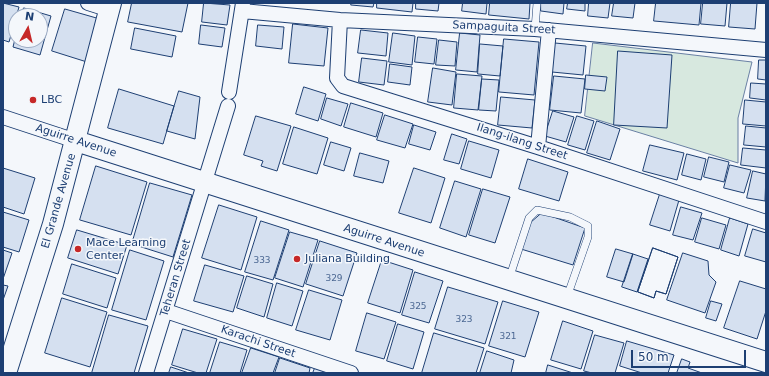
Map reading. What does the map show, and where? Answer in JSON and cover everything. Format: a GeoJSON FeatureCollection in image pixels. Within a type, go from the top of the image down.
{"type":"FeatureCollection","features":[{"type":"Feature","properties":{"kind":"street"},"geometry":{"type":"LineString","coordinates":[[88,3],[111,6]]}},
{"type":"Feature","properties":{"kind":"street","name":"El Grande Avenue"},"geometry":{"type":"LineString","coordinates":[[6,373],[53,224],[111,6]]}},
{"type":"Feature","properties":{"kind":"street"},"geometry":{"type":"LineString","coordinates":[[229,92],[243,7]]}},
{"type":"Feature","properties":{"kind":"street","name":"Sampaguita Street"},"geometry":{"type":"LineString","coordinates":[[243,7],[340,20],[535,29],[766,50]]}},
{"type":"Feature","properties":{"kind":"street","name":"Ilang-ilang Street"},"geometry":{"type":"LineString","coordinates":[[340,20],[337,78],[344,86],[538,147],[766,222]]}},
{"type":"Feature","properties":{"kind":"street"},"geometry":{"type":"LineString","coordinates":[[538,147],[549,30]]}},
{"type":"Feature","properties":{"kind":"street","name":"Teheran Street"},"geometry":{"type":"LineString","coordinates":[[146,373],[228,106]]}},
{"type":"Feature","properties":{"kind":"street","name":"Aguirre Avenue"},"geometry":{"type":"LineString","coordinates":[[3,117],[766,362]]}},
{"type":"Feature","properties":{"kind":"street","name":"Karachi Street"},"geometry":{"type":"LineString","coordinates":[[166,311],[351,373]]}},
{"type":"Feature","properties":{"kind":"lane"},"geometry":{"type":"LineString","coordinates":[[535,29],[537,3]]}},
{"type":"Feature","properties":{"kind":"lane"},"geometry":{"type":"LineString","coordinates":[[508,280],[529,218],[537,210],[570,218],[588,226],[588,237],[566,299]]}},
{"type":"Feature","properties":{"kind":"shaded area"},"geometry":{"type":"Polygon","coordinates":[[[593,43],[752,62],[738,118],[738,163],[585,116],[593,43]]]}},
{"type":"Feature","properties":{"kind":"building"},"geometry":{"type":"Polygon","coordinates":[[[3,3],[19,7],[8,8],[8,42],[3,40],[3,3]]]}},
{"type":"Feature","properties":{"kind":"building"},"geometry":{"type":"Polygon","coordinates":[[[132,3],[188,3],[182,32],[128,22],[132,3]]]}},
{"type":"Feature","properties":{"kind":"building"},"geometry":{"type":"Polygon","coordinates":[[[204,3],[230,5],[227,25],[202,22],[204,3]]]}},
{"type":"Feature","properties":{"kind":"building"},"geometry":{"type":"Polygon","coordinates":[[[352,3],[374,3],[373,7],[351,5],[352,3]]]}},
{"type":"Feature","properties":{"kind":"building"},"geometry":{"type":"Polygon","coordinates":[[[377,3],[413,3],[412,12],[377,8],[377,3]]]}},
{"type":"Feature","properties":{"kind":"building"},"geometry":{"type":"Polygon","coordinates":[[[416,3],[439,3],[438,11],[416,9],[416,3]]]}},
{"type":"Feature","properties":{"kind":"building"},"geometry":{"type":"Polygon","coordinates":[[[463,3],[487,3],[486,14],[462,11],[463,3]]]}},
{"type":"Feature","properties":{"kind":"building"},"geometry":{"type":"Polygon","coordinates":[[[490,3],[530,3],[529,19],[489,15],[490,3]]]}},
{"type":"Feature","properties":{"kind":"building"},"geometry":{"type":"Polygon","coordinates":[[[541,3],[564,3],[563,14],[541,11],[541,3]]]}},
{"type":"Feature","properties":{"kind":"building"},"geometry":{"type":"Polygon","coordinates":[[[568,3],[585,3],[585,11],[567,9],[568,3]]]}},
{"type":"Feature","properties":{"kind":"building"},"geometry":{"type":"Polygon","coordinates":[[[589,3],[610,3],[608,18],[588,16],[589,3]]]}},
{"type":"Feature","properties":{"kind":"building"},"geometry":{"type":"Polygon","coordinates":[[[614,3],[635,3],[633,18],[612,16],[614,3]]]}},
{"type":"Feature","properties":{"kind":"building"},"geometry":{"type":"Polygon","coordinates":[[[656,3],[701,3],[699,25],[654,21],[656,3]]]}},
{"type":"Feature","properties":{"kind":"building"},"geometry":{"type":"Polygon","coordinates":[[[703,3],[727,3],[725,26],[701,24],[703,3]]]}},
{"type":"Feature","properties":{"kind":"building"},"geometry":{"type":"Polygon","coordinates":[[[731,3],[757,3],[755,29],[729,27],[731,3]]]}},
{"type":"Feature","properties":{"kind":"building"},"geometry":{"type":"Polygon","coordinates":[[[65,9],[100,19],[87,62],[52,51],[65,9]]]}},
{"type":"Feature","properties":{"kind":"building"},"geometry":{"type":"Polygon","coordinates":[[[48,15],[51,16],[48,27],[48,15]]]}},
{"type":"Feature","properties":{"kind":"building"},"geometry":{"type":"Polygon","coordinates":[[[293,24],[328,28],[324,66],[289,63],[293,24]]]}},
{"type":"Feature","properties":{"kind":"building"},"geometry":{"type":"Polygon","coordinates":[[[201,25],[225,28],[222,47],[199,44],[201,25]]]}},
{"type":"Feature","properties":{"kind":"building"},"geometry":{"type":"Polygon","coordinates":[[[258,25],[284,27],[282,49],[256,46],[258,25]]]}},
{"type":"Feature","properties":{"kind":"building"},"geometry":{"type":"Polygon","coordinates":[[[135,28],[176,36],[172,57],[131,49],[135,28]]]}},
{"type":"Feature","properties":{"kind":"building"},"geometry":{"type":"Polygon","coordinates":[[[361,30],[388,33],[386,56],[358,53],[361,30]]]}},
{"type":"Feature","properties":{"kind":"building"},"geometry":{"type":"Polygon","coordinates":[[[393,33],[415,36],[412,65],[389,62],[393,33]]]}},
{"type":"Feature","properties":{"kind":"building"},"geometry":{"type":"Polygon","coordinates":[[[460,33],[480,35],[477,72],[456,70],[460,33]]]}},
{"type":"Feature","properties":{"kind":"building"},"geometry":{"type":"Polygon","coordinates":[[[418,37],[437,39],[434,64],[415,62],[418,37]]]}},
{"type":"Feature","properties":{"kind":"building"},"geometry":{"type":"Polygon","coordinates":[[[504,39],[539,42],[534,95],[499,92],[504,39]]]}},
{"type":"Feature","properties":{"kind":"building"},"geometry":{"type":"Polygon","coordinates":[[[439,40],[457,42],[455,66],[436,65],[439,40]]]}},
{"type":"Feature","properties":{"kind":"building"},"geometry":{"type":"Polygon","coordinates":[[[555,43],[586,46],[583,75],[552,72],[555,43]]]}},
{"type":"Feature","properties":{"kind":"building"},"geometry":{"type":"Polygon","coordinates":[[[480,44],[503,46],[500,76],[478,74],[480,44]]]}},
{"type":"Feature","properties":{"kind":"building"},"geometry":{"type":"Polygon","coordinates":[[[16,48],[42,48],[40,55],[16,48]]]}},
{"type":"Feature","properties":{"kind":"building"},"geometry":{"type":"Polygon","coordinates":[[[618,51],[672,55],[667,128],[614,125],[618,51]]]}},
{"type":"Feature","properties":{"kind":"building"},"geometry":{"type":"Polygon","coordinates":[[[362,58],[387,61],[384,85],[359,82],[362,58]]]}},
{"type":"Feature","properties":{"kind":"building"},"geometry":{"type":"Polygon","coordinates":[[[759,60],[766,60],[766,80],[758,79],[759,60]]]}},
{"type":"Feature","properties":{"kind":"building"},"geometry":{"type":"Polygon","coordinates":[[[390,64],[412,67],[410,85],[388,82],[390,64]]]}},
{"type":"Feature","properties":{"kind":"building"},"geometry":{"type":"Polygon","coordinates":[[[433,68],[456,72],[452,105],[428,102],[433,68]]]}},
{"type":"Feature","properties":{"kind":"building"},"geometry":{"type":"Polygon","coordinates":[[[457,74],[482,76],[478,110],[454,108],[457,74]]]}},
{"type":"Feature","properties":{"kind":"building"},"geometry":{"type":"Polygon","coordinates":[[[586,75],[607,77],[605,91],[585,89],[586,75]]]}},
{"type":"Feature","properties":{"kind":"building"},"geometry":{"type":"Polygon","coordinates":[[[554,76],[585,79],[581,113],[550,110],[554,76]]]}},
{"type":"Feature","properties":{"kind":"building"},"geometry":{"type":"Polygon","coordinates":[[[482,79],[499,80],[496,111],[479,110],[482,79]]]}},
{"type":"Feature","properties":{"kind":"building"},"geometry":{"type":"Polygon","coordinates":[[[751,83],[766,84],[766,100],[750,98],[751,83]]]}},
{"type":"Feature","properties":{"kind":"building"},"geometry":{"type":"Polygon","coordinates":[[[304,87],[326,94],[318,121],[296,114],[304,87]]]}},
{"type":"Feature","properties":{"kind":"building"},"geometry":{"type":"Polygon","coordinates":[[[119,89],[174,106],[163,144],[108,128],[119,89]]]}},
{"type":"Feature","properties":{"kind":"building"},"geometry":{"type":"Polygon","coordinates":[[[179,91],[200,97],[195,139],[167,131],[179,91]]]}},
{"type":"Feature","properties":{"kind":"building"},"geometry":{"type":"Polygon","coordinates":[[[501,97],[535,100],[532,128],[498,125],[501,97]]]}},
{"type":"Feature","properties":{"kind":"building"},"geometry":{"type":"Polygon","coordinates":[[[327,98],[348,104],[341,126],[321,119],[327,98]]]}},
{"type":"Feature","properties":{"kind":"building"},"geometry":{"type":"Polygon","coordinates":[[[745,100],[766,102],[766,126],[743,124],[745,100]]]}},
{"type":"Feature","properties":{"kind":"building"},"geometry":{"type":"Polygon","coordinates":[[[351,103],[383,113],[376,137],[344,127],[351,103]]]}},
{"type":"Feature","properties":{"kind":"building"},"geometry":{"type":"Polygon","coordinates":[[[553,111],[574,117],[566,142],[545,136],[553,111]]]}},
{"type":"Feature","properties":{"kind":"building"},"geometry":{"type":"Polygon","coordinates":[[[385,115],[413,124],[405,148],[377,140],[385,115]]]}},
{"type":"Feature","properties":{"kind":"building"},"geometry":{"type":"Polygon","coordinates":[[[256,116],[291,126],[277,171],[261,166],[263,161],[244,155],[256,116]]]}},
{"type":"Feature","properties":{"kind":"building"},"geometry":{"type":"Polygon","coordinates":[[[577,116],[594,121],[585,150],[568,145],[577,116]]]}},
{"type":"Feature","properties":{"kind":"building"},"geometry":{"type":"Polygon","coordinates":[[[597,121],[620,129],[610,160],[587,153],[597,121]]]}},
{"type":"Feature","properties":{"kind":"building"},"geometry":{"type":"Polygon","coordinates":[[[414,125],[436,132],[430,150],[409,144],[414,125]]]}},
{"type":"Feature","properties":{"kind":"building"},"geometry":{"type":"Polygon","coordinates":[[[746,126],[766,128],[766,147],[744,145],[746,126]]]}},
{"type":"Feature","properties":{"kind":"building"},"geometry":{"type":"Polygon","coordinates":[[[294,127],[328,138],[317,174],[283,164],[294,127]]]}},
{"type":"Feature","properties":{"kind":"building"},"geometry":{"type":"Polygon","coordinates":[[[452,134],[467,139],[459,164],[444,160],[452,134]]]}},
{"type":"Feature","properties":{"kind":"building"},"geometry":{"type":"Polygon","coordinates":[[[469,141],[499,150],[491,178],[461,169],[469,141]]]}},
{"type":"Feature","properties":{"kind":"building"},"geometry":{"type":"Polygon","coordinates":[[[331,142],[351,148],[344,171],[324,165],[331,142]]]}},
{"type":"Feature","properties":{"kind":"building"},"geometry":{"type":"Polygon","coordinates":[[[650,145],[684,153],[677,180],[643,171],[650,145]]]}},
{"type":"Feature","properties":{"kind":"building"},"geometry":{"type":"Polygon","coordinates":[[[743,148],[766,150],[766,168],[741,165],[743,148]]]}},
{"type":"Feature","properties":{"kind":"building"},"geometry":{"type":"Polygon","coordinates":[[[360,153],[389,161],[383,183],[354,176],[360,153]]]}},
{"type":"Feature","properties":{"kind":"building"},"geometry":{"type":"Polygon","coordinates":[[[687,154],[706,159],[701,180],[682,175],[687,154]]]}},
{"type":"Feature","properties":{"kind":"building"},"geometry":{"type":"Polygon","coordinates":[[[709,157],[729,162],[724,182],[704,177],[709,157]]]}},
{"type":"Feature","properties":{"kind":"building"},"geometry":{"type":"Polygon","coordinates":[[[528,159],[568,172],[559,201],[519,189],[528,159]]]}},
{"type":"Feature","properties":{"kind":"building"},"geometry":{"type":"Polygon","coordinates":[[[730,165],[751,170],[744,193],[724,188],[730,165]]]}},
{"type":"Feature","properties":{"kind":"building"},"geometry":{"type":"Polygon","coordinates":[[[96,166],[147,182],[131,235],[80,220],[96,166]]]}},
{"type":"Feature","properties":{"kind":"building"},"geometry":{"type":"Polygon","coordinates":[[[3,168],[35,178],[24,214],[3,207],[3,168]]]}},
{"type":"Feature","properties":{"kind":"building"},"geometry":{"type":"Polygon","coordinates":[[[414,168],[445,178],[431,223],[399,213],[414,168]]]}},
{"type":"Feature","properties":{"kind":"building"},"geometry":{"type":"Polygon","coordinates":[[[753,171],[766,174],[765,201],[747,198],[753,171]]]}},
{"type":"Feature","properties":{"kind":"building"},"geometry":{"type":"Polygon","coordinates":[[[455,181],[481,189],[466,237],[440,228],[455,181]]]}},
{"type":"Feature","properties":{"kind":"building"},"geometry":{"type":"Polygon","coordinates":[[[150,183],[192,195],[173,257],[132,244],[150,183]]]}},
{"type":"Feature","properties":{"kind":"building"},"geometry":{"type":"Polygon","coordinates":[[[483,189],[510,197],[495,243],[469,235],[483,189]]]}},
{"type":"Feature","properties":{"kind":"building"},"geometry":{"type":"Polygon","coordinates":[[[660,194],[679,200],[670,231],[650,225],[660,194]]]}},
{"type":"Feature","properties":{"kind":"building"},"geometry":{"type":"Polygon","coordinates":[[[219,205],[257,217],[241,270],[202,258],[219,205]]]}},
{"type":"Feature","properties":{"kind":"building"},"geometry":{"type":"Polygon","coordinates":[[[681,207],[702,213],[693,240],[673,235],[681,207]]]}},
{"type":"Feature","properties":{"kind":"building"},"geometry":{"type":"Polygon","coordinates":[[[3,212],[29,220],[19,252],[3,247],[3,212]]]}},
{"type":"Feature","properties":{"kind":"building"},"geometry":{"type":"Polygon","coordinates":[[[542,213],[585,228],[573,265],[521,249],[528,225],[542,213]]]}},
{"type":"Feature","properties":{"kind":"building"},"geometry":{"type":"Polygon","coordinates":[[[702,218],[726,225],[719,249],[695,242],[702,218]]]}},
{"type":"Feature","properties":{"kind":"building"},"geometry":{"type":"Polygon","coordinates":[[[730,218],[748,224],[739,256],[721,250],[730,218]]]}},
{"type":"Feature","properties":{"kind":"building"},"geometry":{"type":"Polygon","coordinates":[[[261,221],[289,230],[273,280],[245,272],[261,221]]]}},
{"type":"Feature","properties":{"kind":"building"},"geometry":{"type":"Polygon","coordinates":[[[753,229],[766,233],[766,262],[745,256],[753,229]]]}},
{"type":"Feature","properties":{"kind":"building"},"geometry":{"type":"Polygon","coordinates":[[[77,230],[127,245],[118,274],[68,258],[77,230]]]}},
{"type":"Feature","properties":{"kind":"building","name":"Juliana Building"},"geometry":{"type":"Polygon","coordinates":[[[290,232],[318,240],[303,287],[275,278],[290,232]]]}},
{"type":"Feature","properties":{"kind":"building"},"geometry":{"type":"Polygon","coordinates":[[[320,241],[357,253],[343,296],[306,284],[320,241]]]}},
{"type":"Feature","properties":{"kind":"building"},"geometry":{"type":"Polygon","coordinates":[[[653,248],[678,257],[666,294],[656,291],[654,298],[638,292],[653,248]]]}},
{"type":"Feature","properties":{"kind":"building"},"geometry":{"type":"Polygon","coordinates":[[[653,248],[678,257],[666,294],[656,291],[654,298],[638,292],[653,248]]]}},
{"type":"Feature","properties":{"kind":"building"},"geometry":{"type":"Polygon","coordinates":[[[616,249],[633,254],[624,282],[607,277],[616,249]]]}},
{"type":"Feature","properties":{"kind":"building"},"geometry":{"type":"Polygon","coordinates":[[[3,250],[12,253],[3,279],[3,250]]]}},
{"type":"Feature","properties":{"kind":"building"},"geometry":{"type":"Polygon","coordinates":[[[130,250],[164,261],[146,320],[112,310],[130,250]]]}},
{"type":"Feature","properties":{"kind":"building"},"geometry":{"type":"Polygon","coordinates":[[[683,253],[708,261],[709,275],[716,282],[705,313],[667,300],[683,253]]]}},
{"type":"Feature","properties":{"kind":"building"},"geometry":{"type":"Polygon","coordinates":[[[633,254],[648,259],[637,292],[622,287],[633,254]]]}},
{"type":"Feature","properties":{"kind":"building"},"geometry":{"type":"Polygon","coordinates":[[[382,260],[413,270],[400,313],[368,303],[382,260]]]}},
{"type":"Feature","properties":{"kind":"building"},"geometry":{"type":"Polygon","coordinates":[[[72,264],[116,278],[107,308],[63,294],[72,264]]]}},
{"type":"Feature","properties":{"kind":"building"},"geometry":{"type":"Polygon","coordinates":[[[205,265],[244,276],[233,312],[194,301],[205,265]]]}},
{"type":"Feature","properties":{"kind":"building"},"geometry":{"type":"Polygon","coordinates":[[[415,272],[443,281],[429,323],[402,315],[415,272]]]}},
{"type":"Feature","properties":{"kind":"building"},"geometry":{"type":"Polygon","coordinates":[[[247,276],[273,284],[264,317],[237,308],[247,276]]]}},
{"type":"Feature","properties":{"kind":"building"},"geometry":{"type":"Polygon","coordinates":[[[740,281],[766,289],[766,311],[757,339],[724,328],[740,281]]]}},
{"type":"Feature","properties":{"kind":"building"},"geometry":{"type":"Polygon","coordinates":[[[277,283],[303,291],[292,326],[267,318],[277,283]]]}},
{"type":"Feature","properties":{"kind":"building"},"geometry":{"type":"Polygon","coordinates":[[[3,285],[8,286],[3,300],[3,285]]]}},
{"type":"Feature","properties":{"kind":"building"},"geometry":{"type":"Polygon","coordinates":[[[448,287],[498,302],[485,344],[435,329],[448,287]]]}},
{"type":"Feature","properties":{"kind":"building"},"geometry":{"type":"Polygon","coordinates":[[[309,290],[342,300],[330,340],[296,330],[309,290]]]}},
{"type":"Feature","properties":{"kind":"building"},"geometry":{"type":"Polygon","coordinates":[[[62,298],[107,312],[90,367],[45,353],[62,298]]]}},
{"type":"Feature","properties":{"kind":"building"},"geometry":{"type":"Polygon","coordinates":[[[503,301],[539,312],[525,357],[489,346],[503,301]]]}},
{"type":"Feature","properties":{"kind":"building"},"geometry":{"type":"Polygon","coordinates":[[[711,301],[722,304],[716,321],[706,318],[711,301]]]}},
{"type":"Feature","properties":{"kind":"building"},"geometry":{"type":"Polygon","coordinates":[[[367,313],[396,322],[384,359],[356,351],[367,313]]]}},
{"type":"Feature","properties":{"kind":"building"},"geometry":{"type":"Polygon","coordinates":[[[109,315],[148,326],[134,373],[92,373],[109,315]]]}},
{"type":"Feature","properties":{"kind":"building"},"geometry":{"type":"Polygon","coordinates":[[[563,321],[593,331],[581,369],[551,360],[563,321]]]}},
{"type":"Feature","properties":{"kind":"building"},"geometry":{"type":"Polygon","coordinates":[[[398,324],[424,332],[413,369],[387,361],[398,324]]]}},
{"type":"Feature","properties":{"kind":"building"},"geometry":{"type":"Polygon","coordinates":[[[183,329],[217,339],[206,373],[198,373],[172,365],[183,329]]]}},
{"type":"Feature","properties":{"kind":"building"},"geometry":{"type":"Polygon","coordinates":[[[434,333],[484,348],[476,373],[422,373],[434,333]]]}},
{"type":"Feature","properties":{"kind":"building"},"geometry":{"type":"Polygon","coordinates":[[[595,335],[624,343],[615,373],[592,373],[584,371],[595,335]]]}},
{"type":"Feature","properties":{"kind":"building"},"geometry":{"type":"Polygon","coordinates":[[[627,341],[674,355],[668,373],[642,373],[620,366],[627,341]]]}},
{"type":"Feature","properties":{"kind":"building"},"geometry":{"type":"Polygon","coordinates":[[[220,342],[247,350],[240,373],[210,373],[220,342]]]}},
{"type":"Feature","properties":{"kind":"building"},"geometry":{"type":"Polygon","coordinates":[[[251,348],[279,357],[273,373],[242,373],[251,348]]]}},
{"type":"Feature","properties":{"kind":"building"},"geometry":{"type":"Polygon","coordinates":[[[487,351],[514,360],[511,373],[480,373],[487,351]]]}},
{"type":"Feature","properties":{"kind":"building"},"geometry":{"type":"Polygon","coordinates":[[[280,358],[310,368],[309,373],[275,373],[280,358]]]}},
{"type":"Feature","properties":{"kind":"building"},"geometry":{"type":"Polygon","coordinates":[[[682,359],[690,362],[688,368],[702,373],[677,373],[682,359]]]}},
{"type":"Feature","properties":{"kind":"building"},"geometry":{"type":"Polygon","coordinates":[[[548,365],[573,373],[546,373],[548,365]]]}},
{"type":"Feature","properties":{"kind":"building"},"geometry":{"type":"Polygon","coordinates":[[[171,367],[189,373],[169,373],[171,367]]]}},
{"type":"Feature","properties":{"kind":"building"},"geometry":{"type":"Polygon","coordinates":[[[315,368],[331,373],[313,373],[315,368]]]}},
{"type":"Feature","properties":{"kind":"place","name":"LBC"},"geometry":{"type":"Point","coordinates":[33,100]}},
{"type":"Feature","properties":{"kind":"place","name":"Mace Learning Center"},"geometry":{"type":"Point","coordinates":[78,249]}},
{"type":"Feature","properties":{"kind":"place","name":"Juliana Building"},"geometry":{"type":"Point","coordinates":[297,259]}}]}
